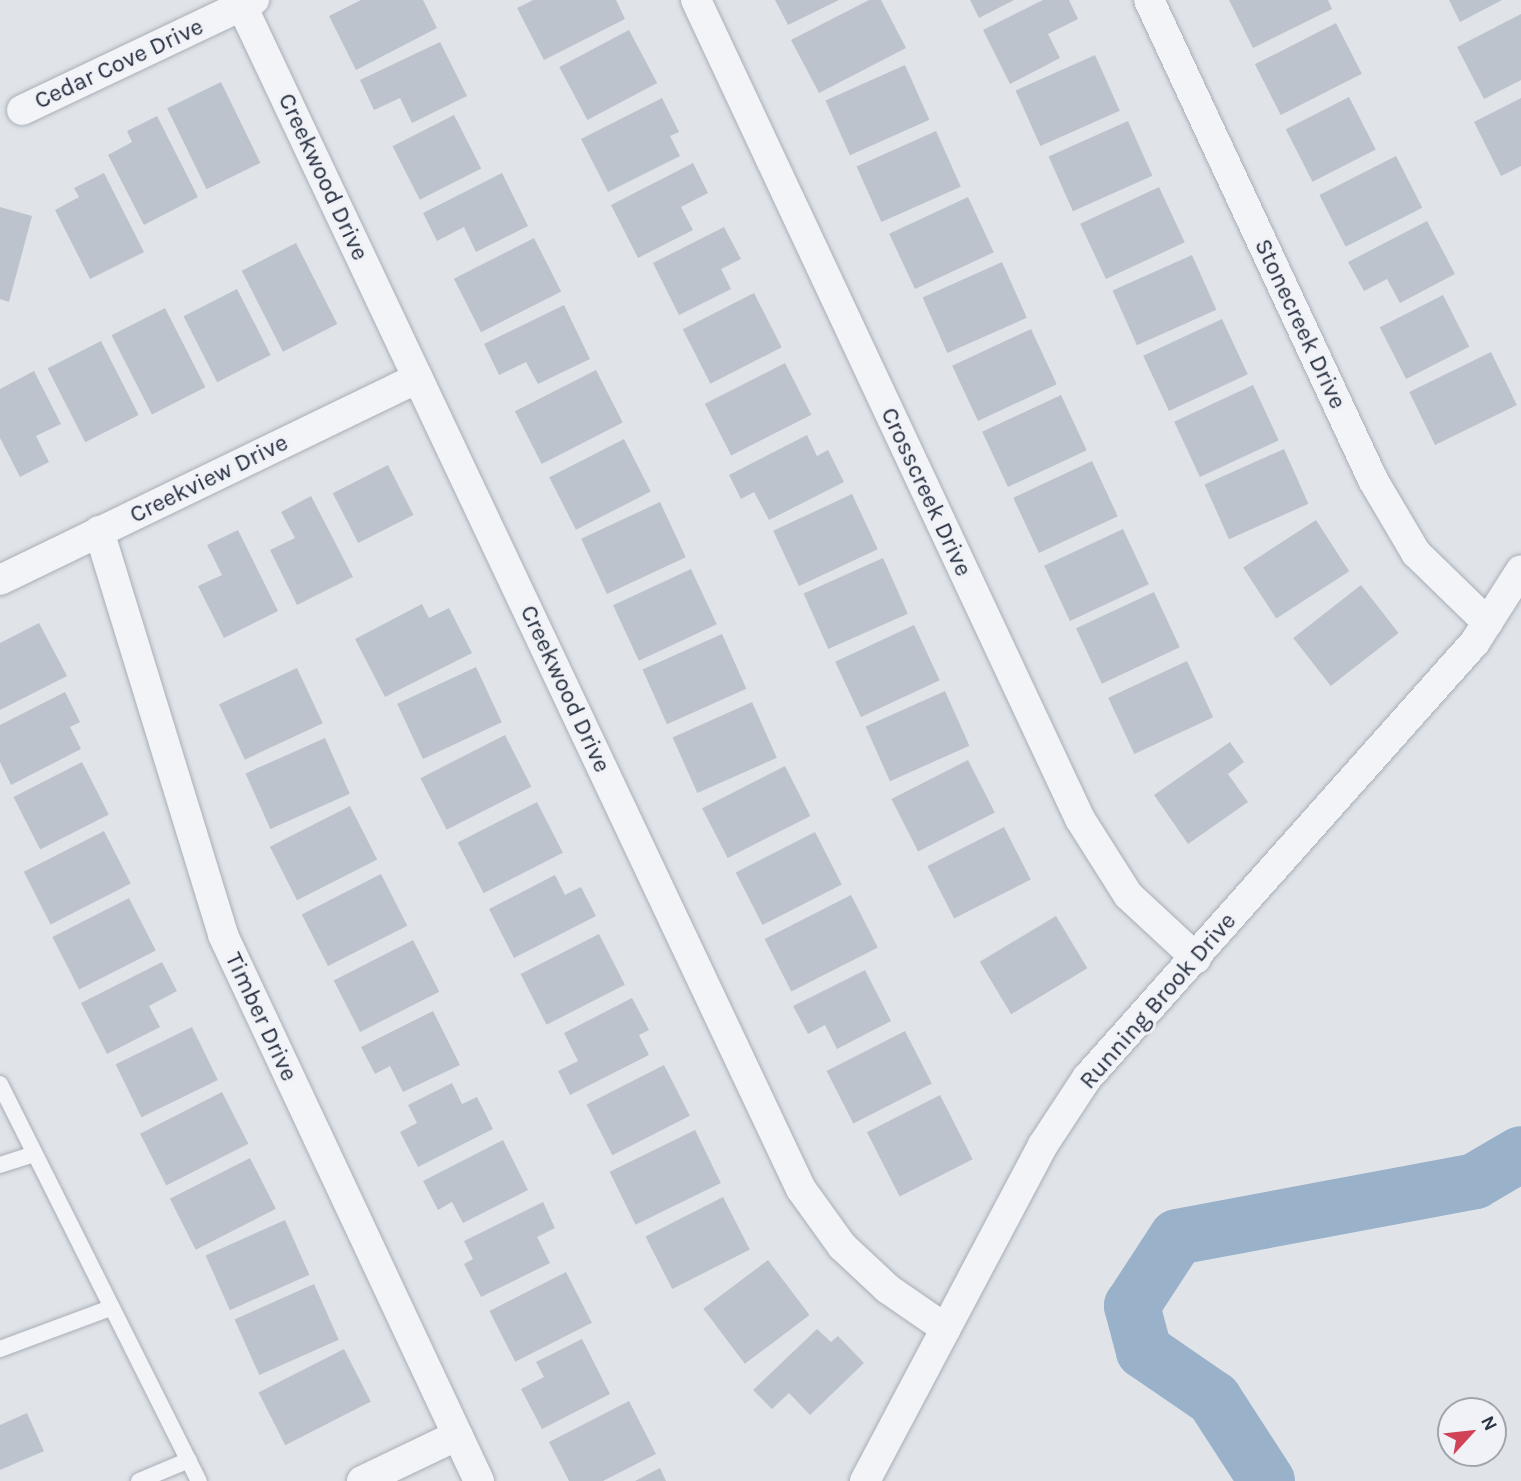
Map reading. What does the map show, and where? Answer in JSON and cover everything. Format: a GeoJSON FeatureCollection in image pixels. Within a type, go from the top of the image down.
{"type":"FeatureCollection","features":[{"type":"Feature","properties":{"kind":"street","name":"Crosscreek Drive"},"geometry":{"type":"LineString","coordinates":[[696,0],[1080,819],[1128,895],[1196,958]]}},
{"type":"Feature","properties":{"kind":"street","name":"Stonecreek Drive"},"geometry":{"type":"LineString","coordinates":[[1149,0],[1373,480],[1416,554],[1488,622]]}},
{"type":"Feature","properties":{"kind":"street","name":"Cedar Cove Drive"},"geometry":{"type":"LineString","coordinates":[[22,110],[248,3]]}},
{"type":"Feature","properties":{"kind":"street","name":"Creekwood Drive"},"geometry":{"type":"LineString","coordinates":[[248,3],[418,379],[801,1189],[842,1246],[888,1289],[946,1329]]}},
{"type":"Feature","properties":{"kind":"street","name":"Creekview Drive"},"geometry":{"type":"LineString","coordinates":[[0,580],[418,379]]}},
{"type":"Feature","properties":{"kind":"street","name":"Timber Drive"},"geometry":{"type":"LineString","coordinates":[[99,531],[223,935],[479,1481]]}},
{"type":"Feature","properties":{"kind":"street","name":"Running Brook Drive"},"geometry":{"type":"LineString","coordinates":[[866,1481],[1043,1145],[1087,1078],[1196,958],[1488,622],[1521,570]]}},
{"type":"Feature","properties":{"kind":"street"},"geometry":{"type":"LineString","coordinates":[[362,1481],[458,1435]]}},
{"type":"Feature","properties":{"kind":"lane"},"geometry":{"type":"LineString","coordinates":[[0,1084],[31,1155],[199,1481]]}},
{"type":"Feature","properties":{"kind":"lane"},"geometry":{"type":"LineString","coordinates":[[0,1166],[31,1155]]}},
{"type":"Feature","properties":{"kind":"lane"},"geometry":{"type":"LineString","coordinates":[[0,1349],[110,1308]]}},
{"type":"Feature","properties":{"kind":"lane"},"geometry":{"type":"LineString","coordinates":[[139,1481],[189,1460]]}},
{"type":"Feature","properties":{"kind":"building"},"geometry":{"type":"Polygon","coordinates":[[[361,0],[423,0],[437,28],[356,70],[329,16],[361,0]]]}},
{"type":"Feature","properties":{"kind":"building"},"geometry":{"type":"Polygon","coordinates":[[[533,0],[616,0],[625,19],[544,60],[517,8],[533,0]]]}},
{"type":"Feature","properties":{"kind":"building"},"geometry":{"type":"Polygon","coordinates":[[[775,0],[839,0],[788,25],[775,0]]]}},
{"type":"Feature","properties":{"kind":"building"},"geometry":{"type":"Polygon","coordinates":[[[869,0],[881,0],[906,48],[819,93],[791,40],[869,0]]]}},
{"type":"Feature","properties":{"kind":"building"},"geometry":{"type":"Polygon","coordinates":[[[970,0],[1014,0],[979,18],[970,0]]]}},
{"type":"Feature","properties":{"kind":"building"},"geometry":{"type":"Polygon","coordinates":[[[1043,0],[1069,0],[1078,19],[1048,34],[1060,58],[1010,84],[983,30],[1043,0]]]}},
{"type":"Feature","properties":{"kind":"building"},"geometry":{"type":"Polygon","coordinates":[[[1229,0],[1328,0],[1332,9],[1253,48],[1229,0]]]}},
{"type":"Feature","properties":{"kind":"building"},"geometry":{"type":"Polygon","coordinates":[[[1449,0],[1502,0],[1460,22],[1449,0]]]}},
{"type":"Feature","properties":{"kind":"building"},"geometry":{"type":"Polygon","coordinates":[[[1521,14],[1521,80],[1484,99],[1457,47],[1521,14]]]}},
{"type":"Feature","properties":{"kind":"building"},"geometry":{"type":"Polygon","coordinates":[[[1336,23],[1362,74],[1281,115],[1255,64],[1336,23]]]}},
{"type":"Feature","properties":{"kind":"building"},"geometry":{"type":"Polygon","coordinates":[[[629,30],[657,83],[587,120],[559,67],[629,30]]]}},
{"type":"Feature","properties":{"kind":"building"},"geometry":{"type":"Polygon","coordinates":[[[440,42],[467,96],[412,123],[400,98],[374,110],[360,80],[440,42]]]}},
{"type":"Feature","properties":{"kind":"building"},"geometry":{"type":"Polygon","coordinates":[[[1095,55],[1120,111],[1040,146],[1016,90],[1095,55]]]}},
{"type":"Feature","properties":{"kind":"building"},"geometry":{"type":"Polygon","coordinates":[[[905,65],[929,120],[850,155],[826,100],[905,65]]]}},
{"type":"Feature","properties":{"kind":"building"},"geometry":{"type":"Polygon","coordinates":[[[221,82],[260,163],[207,189],[167,108],[221,82]]]}},
{"type":"Feature","properties":{"kind":"building"},"geometry":{"type":"Polygon","coordinates":[[[1349,97],[1376,150],[1313,182],[1286,129],[1349,97]]]}},
{"type":"Feature","properties":{"kind":"building"},"geometry":{"type":"Polygon","coordinates":[[[662,98],[679,132],[670,136],[680,156],[608,192],[581,139],[662,98]]]}},
{"type":"Feature","properties":{"kind":"building"},"geometry":{"type":"Polygon","coordinates":[[[1521,98],[1521,166],[1501,176],[1474,122],[1521,98]]]}},
{"type":"Feature","properties":{"kind":"building"},"geometry":{"type":"Polygon","coordinates":[[[454,115],[481,168],[420,200],[393,146],[454,115]]]}},
{"type":"Feature","properties":{"kind":"building"},"geometry":{"type":"Polygon","coordinates":[[[157,116],[198,197],[144,225],[108,155],[132,142],[127,131],[157,116]]]}},
{"type":"Feature","properties":{"kind":"building"},"geometry":{"type":"Polygon","coordinates":[[[1128,121],[1152,176],[1073,211],[1049,156],[1128,121]]]}},
{"type":"Feature","properties":{"kind":"building"},"geometry":{"type":"Polygon","coordinates":[[[936,131],[961,187],[881,222],[857,166],[936,131]]]}},
{"type":"Feature","properties":{"kind":"building"},"geometry":{"type":"Polygon","coordinates":[[[1396,156],[1422,208],[1346,247],[1319,195],[1396,156]]]}},
{"type":"Feature","properties":{"kind":"building"},"geometry":{"type":"Polygon","coordinates":[[[693,163],[708,193],[681,207],[693,230],[638,258],[611,205],[693,163]]]}},
{"type":"Feature","properties":{"kind":"building"},"geometry":{"type":"Polygon","coordinates":[[[104,173],[144,252],[90,279],[55,210],[79,197],[74,188],[104,173]]]}},
{"type":"Feature","properties":{"kind":"building"},"geometry":{"type":"Polygon","coordinates":[[[502,173],[528,226],[476,252],[464,227],[437,241],[423,213],[502,173]]]}},
{"type":"Feature","properties":{"kind":"building"},"geometry":{"type":"Polygon","coordinates":[[[1159,187],[1185,242],[1106,279],[1080,224],[1159,187]]]}},
{"type":"Feature","properties":{"kind":"building"},"geometry":{"type":"Polygon","coordinates":[[[968,197],[994,252],[915,289],[889,234],[968,197]]]}},
{"type":"Feature","properties":{"kind":"building"},"geometry":{"type":"Polygon","coordinates":[[[0,207],[32,216],[9,302],[0,299],[0,207]]]}},
{"type":"Feature","properties":{"kind":"building"},"geometry":{"type":"Polygon","coordinates":[[[1427,221],[1455,274],[1400,303],[1387,279],[1364,291],[1348,262],[1427,221]]]}},
{"type":"Feature","properties":{"kind":"building"},"geometry":{"type":"Polygon","coordinates":[[[724,227],[741,259],[721,269],[731,289],[679,315],[653,263],[724,227]]]}},
{"type":"Feature","properties":{"kind":"building"},"geometry":{"type":"Polygon","coordinates":[[[534,238],[561,291],[481,332],[454,279],[534,238]]]}},
{"type":"Feature","properties":{"kind":"building"},"geometry":{"type":"Polygon","coordinates":[[[296,243],[337,324],[283,352],[242,271],[296,243]]]}},
{"type":"Feature","properties":{"kind":"building"},"geometry":{"type":"Polygon","coordinates":[[[1192,255],[1216,310],[1137,345],[1113,290],[1192,255]]]}},
{"type":"Feature","properties":{"kind":"building"},"geometry":{"type":"Polygon","coordinates":[[[1002,262],[1027,318],[947,353],[923,297],[1002,262]]]}},
{"type":"Feature","properties":{"kind":"building"},"geometry":{"type":"Polygon","coordinates":[[[237,289],[271,355],[217,382],[184,316],[237,289]]]}},
{"type":"Feature","properties":{"kind":"building"},"geometry":{"type":"Polygon","coordinates":[[[754,293],[782,347],[710,384],[683,329],[754,293]]]}},
{"type":"Feature","properties":{"kind":"building"},"geometry":{"type":"Polygon","coordinates":[[[1443,295],[1469,347],[1406,379],[1380,327],[1443,295]]]}},
{"type":"Feature","properties":{"kind":"building"},"geometry":{"type":"Polygon","coordinates":[[[564,305],[590,359],[538,384],[526,362],[499,375],[484,344],[564,305]]]}},
{"type":"Feature","properties":{"kind":"building"},"geometry":{"type":"Polygon","coordinates":[[[165,308],[205,387],[152,415],[112,335],[165,308]]]}},
{"type":"Feature","properties":{"kind":"building"},"geometry":{"type":"Polygon","coordinates":[[[1222,319],[1248,374],[1169,411],[1143,356],[1222,319]]]}},
{"type":"Feature","properties":{"kind":"building"},"geometry":{"type":"Polygon","coordinates":[[[1031,329],[1057,384],[978,421],[952,366],[1031,329]]]}},
{"type":"Feature","properties":{"kind":"building"},"geometry":{"type":"Polygon","coordinates":[[[101,341],[139,415],[85,442],[48,368],[101,341]]]}},
{"type":"Feature","properties":{"kind":"building"},"geometry":{"type":"Polygon","coordinates":[[[1491,352],[1517,405],[1435,445],[1409,392],[1491,352]]]}},
{"type":"Feature","properties":{"kind":"building"},"geometry":{"type":"Polygon","coordinates":[[[785,363],[811,415],[731,456],[705,404],[785,363]]]}},
{"type":"Feature","properties":{"kind":"building"},"geometry":{"type":"Polygon","coordinates":[[[596,370],[623,423],[542,464],[515,411],[596,370]]]}},
{"type":"Feature","properties":{"kind":"building"},"geometry":{"type":"Polygon","coordinates":[[[34,371],[61,424],[36,436],[49,462],[20,477],[0,438],[0,389],[34,371]]]}},
{"type":"Feature","properties":{"kind":"building"},"geometry":{"type":"Polygon","coordinates":[[[1253,385],[1279,440],[1200,477],[1174,422],[1253,385]]]}},
{"type":"Feature","properties":{"kind":"building"},"geometry":{"type":"Polygon","coordinates":[[[1061,395],[1087,450],[1008,487],[982,432],[1061,395]]]}},
{"type":"Feature","properties":{"kind":"building"},"geometry":{"type":"Polygon","coordinates":[[[807,435],[817,456],[828,450],[844,482],[769,520],[754,492],[741,499],[729,475],[807,435]]]}},
{"type":"Feature","properties":{"kind":"building"},"geometry":{"type":"Polygon","coordinates":[[[624,439],[651,492],[576,530],[549,477],[624,439]]]}},
{"type":"Feature","properties":{"kind":"building"},"geometry":{"type":"Polygon","coordinates":[[[1284,449],[1308,504],[1229,539],[1205,484],[1284,449]]]}},
{"type":"Feature","properties":{"kind":"building"},"geometry":{"type":"Polygon","coordinates":[[[1092,461],[1118,516],[1039,553],[1013,498],[1092,461]]]}},
{"type":"Feature","properties":{"kind":"building"},"geometry":{"type":"Polygon","coordinates":[[[388,465],[413,515],[358,543],[333,493],[388,465]]]}},
{"type":"Feature","properties":{"kind":"building"},"geometry":{"type":"Polygon","coordinates":[[[852,494],[878,549],[799,586],[773,531],[852,494]]]}},
{"type":"Feature","properties":{"kind":"building"},"geometry":{"type":"Polygon","coordinates":[[[311,496],[353,577],[297,605],[270,550],[295,538],[281,512],[311,496]]]}},
{"type":"Feature","properties":{"kind":"building"},"geometry":{"type":"Polygon","coordinates":[[[660,502],[686,557],[607,594],[581,539],[660,502]]]}},
{"type":"Feature","properties":{"kind":"building"},"geometry":{"type":"Polygon","coordinates":[[[1316,520],[1349,571],[1276,619],[1243,567],[1316,520]]]}},
{"type":"Feature","properties":{"kind":"building"},"geometry":{"type":"Polygon","coordinates":[[[1123,529],[1149,584],[1070,621],[1044,566],[1123,529]]]}},
{"type":"Feature","properties":{"kind":"building"},"geometry":{"type":"Polygon","coordinates":[[[238,530],[278,611],[224,638],[198,586],[222,575],[207,545],[238,530]]]}},
{"type":"Feature","properties":{"kind":"building"},"geometry":{"type":"Polygon","coordinates":[[[883,558],[908,614],[828,649],[804,593],[883,558]]]}},
{"type":"Feature","properties":{"kind":"building"},"geometry":{"type":"Polygon","coordinates":[[[691,569],[717,624],[639,661],[613,605],[691,569]]]}},
{"type":"Feature","properties":{"kind":"building"},"geometry":{"type":"Polygon","coordinates":[[[1361,585],[1399,633],[1331,686],[1293,638],[1361,585]]]}},
{"type":"Feature","properties":{"kind":"building"},"geometry":{"type":"Polygon","coordinates":[[[1154,592],[1180,647],[1102,684],[1076,628],[1154,592]]]}},
{"type":"Feature","properties":{"kind":"building"},"geometry":{"type":"Polygon","coordinates":[[[422,604],[429,618],[449,608],[472,653],[385,697],[355,639],[422,604]]]}},
{"type":"Feature","properties":{"kind":"building"},"geometry":{"type":"Polygon","coordinates":[[[39,623],[67,676],[0,710],[0,643],[39,623]]]}},
{"type":"Feature","properties":{"kind":"building"},"geometry":{"type":"Polygon","coordinates":[[[914,625],[940,680],[861,717],[835,662],[914,625]]]}},
{"type":"Feature","properties":{"kind":"building"},"geometry":{"type":"Polygon","coordinates":[[[722,634],[746,689],[667,724],[643,669],[722,634]]]}},
{"type":"Feature","properties":{"kind":"building"},"geometry":{"type":"Polygon","coordinates":[[[1187,661],[1213,717],[1134,754],[1108,698],[1187,661]]]}},
{"type":"Feature","properties":{"kind":"building"},"geometry":{"type":"Polygon","coordinates":[[[476,667],[502,722],[423,759],[397,704],[476,667]]]}},
{"type":"Feature","properties":{"kind":"building"},"geometry":{"type":"Polygon","coordinates":[[[297,668],[323,723],[245,760],[219,704],[297,668]]]}},
{"type":"Feature","properties":{"kind":"building"},"geometry":{"type":"Polygon","coordinates":[[[945,691],[969,746],[890,781],[866,726],[945,691]]]}},
{"type":"Feature","properties":{"kind":"building"},"geometry":{"type":"Polygon","coordinates":[[[65,692],[80,722],[70,727],[81,749],[11,785],[0,762],[0,725],[65,692]]]}},
{"type":"Feature","properties":{"kind":"building"},"geometry":{"type":"Polygon","coordinates":[[[752,702],[777,758],[697,793],[673,737],[752,702]]]}},
{"type":"Feature","properties":{"kind":"building"},"geometry":{"type":"Polygon","coordinates":[[[505,735],[531,787],[447,830],[420,778],[505,735]]]}},
{"type":"Feature","properties":{"kind":"building"},"geometry":{"type":"Polygon","coordinates":[[[325,738],[350,794],[270,829],[246,773],[325,738]]]}},
{"type":"Feature","properties":{"kind":"building"},"geometry":{"type":"Polygon","coordinates":[[[1230,742],[1244,762],[1228,774],[1248,802],[1188,844],[1154,795],[1230,742]]]}},
{"type":"Feature","properties":{"kind":"building"},"geometry":{"type":"Polygon","coordinates":[[[968,760],[995,813],[918,852],[891,799],[968,760]]]}},
{"type":"Feature","properties":{"kind":"building"},"geometry":{"type":"Polygon","coordinates":[[[82,762],[109,815],[40,850],[13,797],[82,762]]]}},
{"type":"Feature","properties":{"kind":"building"},"geometry":{"type":"Polygon","coordinates":[[[785,766],[810,816],[728,858],[702,808],[785,766]]]}},
{"type":"Feature","properties":{"kind":"building"},"geometry":{"type":"Polygon","coordinates":[[[537,802],[563,853],[484,893],[458,842],[537,802]]]}},
{"type":"Feature","properties":{"kind":"building"},"geometry":{"type":"Polygon","coordinates":[[[350,806],[377,859],[297,900],[270,847],[350,806]]]}},
{"type":"Feature","properties":{"kind":"building"},"geometry":{"type":"Polygon","coordinates":[[[1004,827],[1031,880],[954,919],[927,866],[1004,827]]]}},
{"type":"Feature","properties":{"kind":"building"},"geometry":{"type":"Polygon","coordinates":[[[104,831],[131,884],[51,924],[24,872],[104,831]]]}},
{"type":"Feature","properties":{"kind":"building"},"geometry":{"type":"Polygon","coordinates":[[[815,832],[842,885],[762,925],[736,872],[815,832]]]}},
{"type":"Feature","properties":{"kind":"building"},"geometry":{"type":"Polygon","coordinates":[[[381,874],[407,926],[328,966],[302,914],[381,874]]]}},
{"type":"Feature","properties":{"kind":"building"},"geometry":{"type":"Polygon","coordinates":[[[555,875],[565,895],[581,887],[596,916],[514,958],[489,909],[555,875]]]}},
{"type":"Feature","properties":{"kind":"building"},"geometry":{"type":"Polygon","coordinates":[[[851,895],[878,948],[791,992],[765,939],[851,895]]]}},
{"type":"Feature","properties":{"kind":"building"},"geometry":{"type":"Polygon","coordinates":[[[129,898],[156,951],[79,990],[52,937],[129,898]]]}},
{"type":"Feature","properties":{"kind":"building"},"geometry":{"type":"Polygon","coordinates":[[[1056,916],[1087,968],[1011,1014],[980,962],[1056,916]]]}},
{"type":"Feature","properties":{"kind":"building"},"geometry":{"type":"Polygon","coordinates":[[[599,934],[625,985],[546,1025],[521,974],[599,934]]]}},
{"type":"Feature","properties":{"kind":"building"},"geometry":{"type":"Polygon","coordinates":[[[413,940],[439,992],[360,1032],[334,980],[413,940]]]}},
{"type":"Feature","properties":{"kind":"building"},"geometry":{"type":"Polygon","coordinates":[[[162,962],[177,991],[149,1006],[160,1027],[107,1054],[81,1003],[162,962]]]}},
{"type":"Feature","properties":{"kind":"building"},"geometry":{"type":"Polygon","coordinates":[[[865,970],[891,1021],[837,1049],[825,1025],[808,1034],[793,1006],[865,970]]]}},
{"type":"Feature","properties":{"kind":"building"},"geometry":{"type":"Polygon","coordinates":[[[632,998],[649,1030],[639,1035],[649,1055],[570,1095],[558,1071],[578,1061],[564,1033],[632,998]]]}},
{"type":"Feature","properties":{"kind":"building"},"geometry":{"type":"Polygon","coordinates":[[[433,1011],[460,1065],[403,1092],[390,1066],[375,1074],[361,1047],[433,1011]]]}},
{"type":"Feature","properties":{"kind":"building"},"geometry":{"type":"Polygon","coordinates":[[[192,1027],[218,1080],[141,1117],[116,1064],[192,1027]]]}},
{"type":"Feature","properties":{"kind":"building"},"geometry":{"type":"Polygon","coordinates":[[[905,1031],[932,1084],[853,1124],[827,1071],[905,1031]]]}},
{"type":"Feature","properties":{"kind":"building"},"geometry":{"type":"Polygon","coordinates":[[[664,1065],[690,1116],[612,1155],[586,1104],[664,1065]]]}},
{"type":"Feature","properties":{"kind":"building"},"geometry":{"type":"Polygon","coordinates":[[[452,1083],[462,1104],[477,1097],[493,1129],[418,1167],[400,1132],[417,1123],[408,1105],[452,1083]]]}},
{"type":"Feature","properties":{"kind":"building"},"geometry":{"type":"Polygon","coordinates":[[[222,1092],[248,1144],[166,1185],[140,1134],[222,1092]]]}},
{"type":"Feature","properties":{"kind":"building"},"geometry":{"type":"Polygon","coordinates":[[[940,1095],[973,1159],[900,1196],[867,1132],[940,1095]]]}},
{"type":"Feature","properties":{"kind":"building"},"geometry":{"type":"Polygon","coordinates":[[[695,1130],[721,1183],[635,1225],[610,1172],[695,1130]]]}},
{"type":"Feature","properties":{"kind":"building"},"geometry":{"type":"Polygon","coordinates":[[[503,1140],[528,1190],[463,1223],[452,1202],[438,1210],[423,1181],[503,1140]]]}},
{"type":"Feature","properties":{"kind":"building"},"geometry":{"type":"Polygon","coordinates":[[[250,1158],[276,1209],[196,1250],[170,1199],[250,1158]]]}},
{"type":"Feature","properties":{"kind":"building"},"geometry":{"type":"Polygon","coordinates":[[[723,1197],[750,1250],[672,1289],[645,1236],[723,1197]]]}},
{"type":"Feature","properties":{"kind":"building"},"geometry":{"type":"Polygon","coordinates":[[[543,1202],[555,1228],[537,1237],[550,1263],[481,1297],[464,1264],[473,1259],[464,1241],[543,1202]]]}},
{"type":"Feature","properties":{"kind":"building"},"geometry":{"type":"Polygon","coordinates":[[[285,1220],[309,1275],[230,1310],[206,1255],[285,1220]]]}},
{"type":"Feature","properties":{"kind":"building"},"geometry":{"type":"Polygon","coordinates":[[[768,1260],[810,1315],[745,1364],[703,1309],[768,1260]]]}},
{"type":"Feature","properties":{"kind":"building"},"geometry":{"type":"Polygon","coordinates":[[[566,1272],[592,1323],[515,1362],[489,1311],[566,1272]]]}},
{"type":"Feature","properties":{"kind":"building"},"geometry":{"type":"Polygon","coordinates":[[[314,1284],[339,1340],[259,1375],[235,1319],[314,1284]]]}},
{"type":"Feature","properties":{"kind":"building"},"geometry":{"type":"Polygon","coordinates":[[[817,1329],[831,1342],[838,1336],[864,1363],[810,1415],[789,1393],[772,1409],[753,1390],[817,1329]]]}},
{"type":"Feature","properties":{"kind":"building"},"geometry":{"type":"Polygon","coordinates":[[[582,1339],[610,1394],[542,1429],[521,1389],[544,1377],[536,1362],[582,1339]]]}},
{"type":"Feature","properties":{"kind":"building"},"geometry":{"type":"Polygon","coordinates":[[[344,1349],[371,1402],[285,1445],[258,1393],[344,1349]]]}},
{"type":"Feature","properties":{"kind":"building"},"geometry":{"type":"Polygon","coordinates":[[[629,1401],[656,1454],[603,1481],[569,1481],[549,1442],[629,1401]]]}},
{"type":"Feature","properties":{"kind":"building"},"geometry":{"type":"Polygon","coordinates":[[[27,1413],[44,1451],[0,1470],[0,1425],[27,1413]]]}},
{"type":"Feature","properties":{"kind":"building"},"geometry":{"type":"Polygon","coordinates":[[[660,1468],[666,1481],[635,1481],[660,1468]]]}},
{"type":"Feature","properties":{"kind":"waterway"},"geometry":{"type":"LineString","coordinates":[[1267,1481],[1214,1399],[1144,1351],[1132,1306],[1177,1237],[1475,1181],[1521,1154]]}}]}
